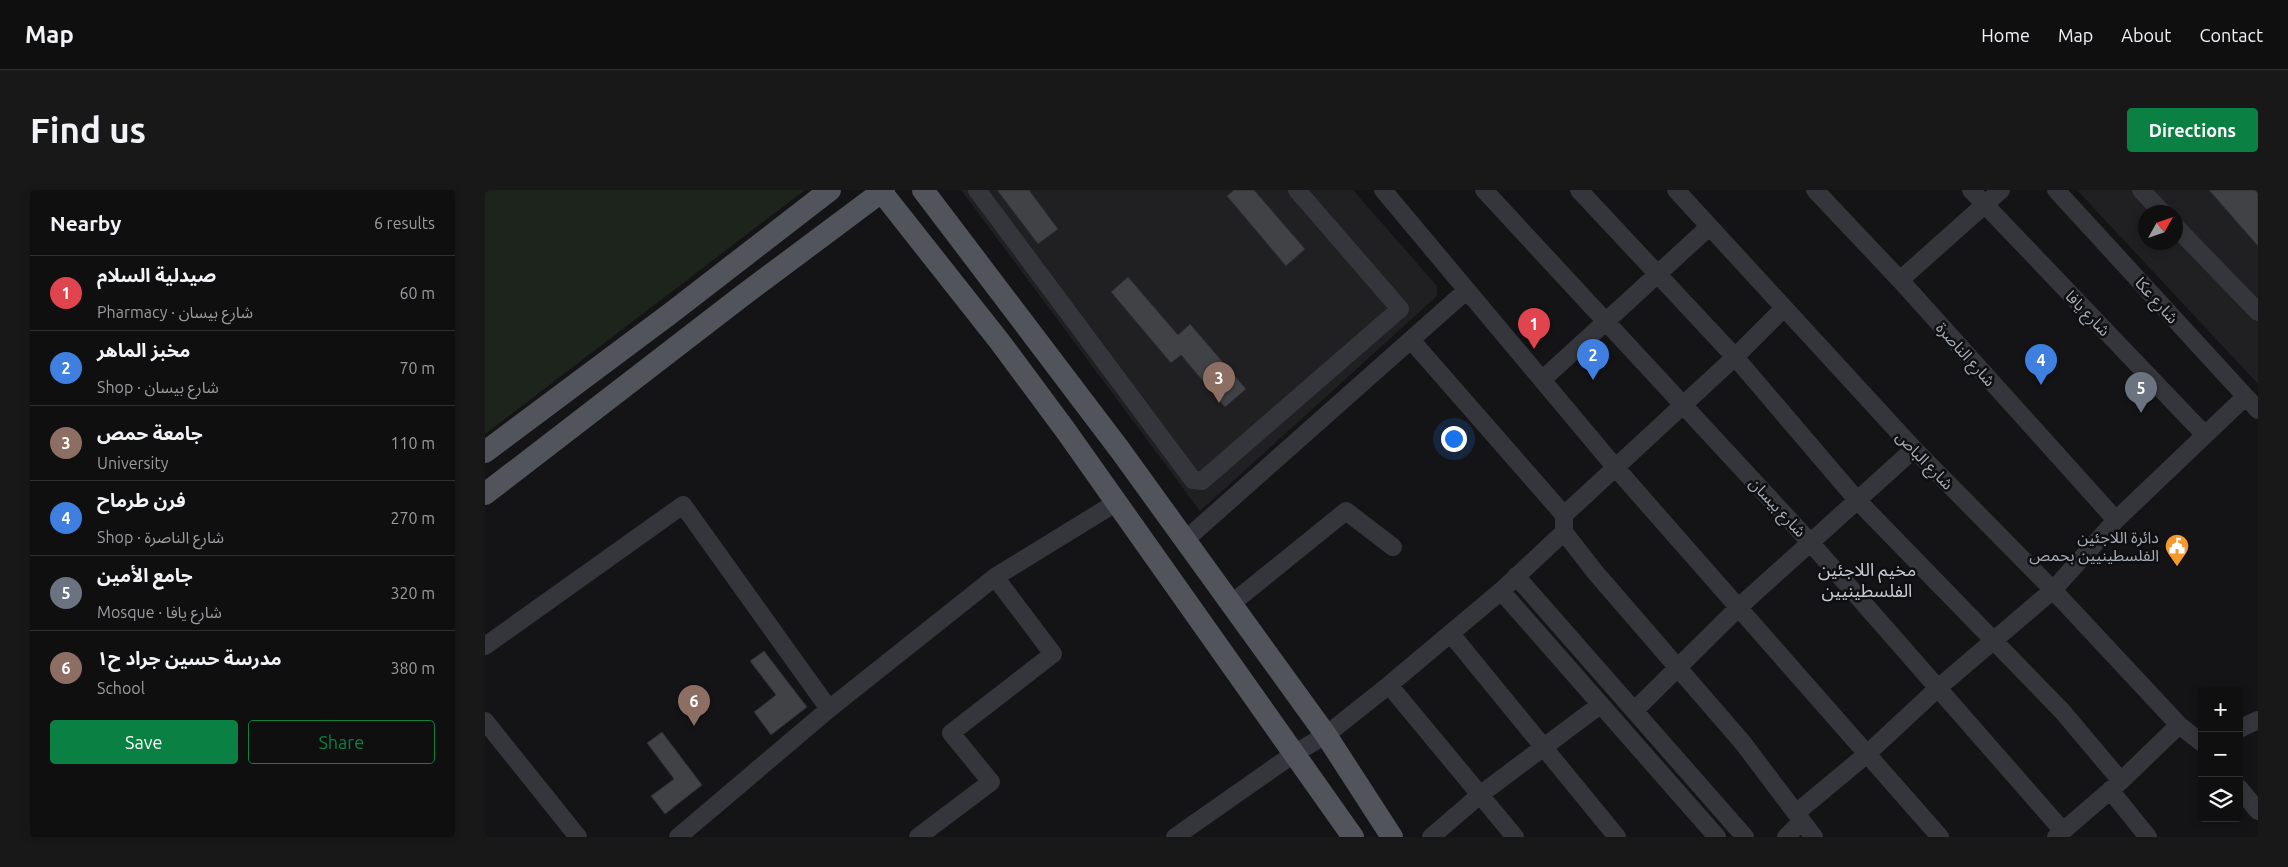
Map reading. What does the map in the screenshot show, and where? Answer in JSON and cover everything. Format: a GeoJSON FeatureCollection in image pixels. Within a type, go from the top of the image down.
{"type":"FeatureCollection","features":[{"type":"Feature","properties":{"kind":"main road"},"geometry":{"type":"LineString","coordinates":[[485,452],[671,313],[830,190]]}},
{"type":"Feature","properties":{"kind":"main road"},"geometry":{"type":"LineString","coordinates":[[923,190],[1121,450],[1184,541],[1326,736],[1392,837]]}},
{"type":"Feature","properties":{"kind":"main road"},"geometry":{"type":"LineString","coordinates":[[485,494],[882,191],[1000,342],[1117,502],[1353,837]]}},
{"type":"Feature","properties":{"kind":"street"},"geometry":{"type":"LineString","coordinates":[[977,190],[1193,480],[1202,482],[1400,309],[1297,190]]}},
{"type":"Feature","properties":{"kind":"street"},"geometry":{"type":"LineString","coordinates":[[1383,190],[1615,467],[1940,837]]}},
{"type":"Feature","properties":{"kind":"street","name":"شارع بيسان"},"geometry":{"type":"LineString","coordinates":[[1485,190],[1810,542],[1938,688],[2060,834]]}},
{"type":"Feature","properties":{"kind":"street"},"geometry":{"type":"LineString","coordinates":[[1579,190],[1735,357],[1857,500],[2062,711],[2115,785],[2148,837]]}},
{"type":"Feature","properties":{"kind":"street","name":"شارع الباص"},"geometry":{"type":"LineString","coordinates":[[1676,190],[1913,449],[2053,590],[2179,725],[2198,740]]}},
{"type":"Feature","properties":{"kind":"street","name":"شارع الناصرة"},"geometry":{"type":"LineString","coordinates":[[1815,190],[1900,280],[2116,520]]}},
{"type":"Feature","properties":{"kind":"street","name":"شارع يافا"},"geometry":{"type":"LineString","coordinates":[[1971,190],[2205,435]]}},
{"type":"Feature","properties":{"kind":"street"},"geometry":{"type":"LineString","coordinates":[[1900,280],[2001,190]]}},
{"type":"Feature","properties":{"kind":"street","name":"شارع عكا"},"geometry":{"type":"LineString","coordinates":[[2056,190],[2258,410]]}},
{"type":"Feature","properties":{"kind":"street"},"geometry":{"type":"LineString","coordinates":[[2141,190],[2155,205]]}},
{"type":"Feature","properties":{"kind":"street"},"geometry":{"type":"LineString","coordinates":[[1542,380],[1709,227]]}},
{"type":"Feature","properties":{"kind":"street"},"geometry":{"type":"LineString","coordinates":[[2183,234],[2258,312]]}},
{"type":"Feature","properties":{"kind":"street"},"geometry":{"type":"LineString","coordinates":[[1184,541],[1467,290]]}},
{"type":"Feature","properties":{"kind":"street"},"geometry":{"type":"LineString","coordinates":[[1175,837],[1295,753],[1326,736],[1389,686],[1501,591],[1615,467],[1684,405],[1784,308]]}},
{"type":"Feature","properties":{"kind":"street"},"geometry":{"type":"LineString","coordinates":[[1411,340],[1564,524],[1595,572],[1743,743],[1814,837]]}},
{"type":"Feature","properties":{"kind":"street"},"geometry":{"type":"LineString","coordinates":[[1785,837],[1799,817],[1938,688],[2053,590],[2116,520],[2245,397]]}},
{"type":"Feature","properties":{"kind":"street"},"geometry":{"type":"LineString","coordinates":[[1635,711],[1739,607],[1913,449]]}},
{"type":"Feature","properties":{"kind":"street"},"geometry":{"type":"LineString","coordinates":[[678,837],[829,709],[995,577],[1117,502]]}},
{"type":"Feature","properties":{"kind":"street"},"geometry":{"type":"LineString","coordinates":[[485,646],[683,505],[829,709]]}},
{"type":"Feature","properties":{"kind":"street"},"geometry":{"type":"LineString","coordinates":[[1231,604],[1346,511],[1393,546]]}},
{"type":"Feature","properties":{"kind":"street"},"geometry":{"type":"LineString","coordinates":[[1516,576],[1745,837]]}},
{"type":"Feature","properties":{"kind":"street"},"geometry":{"type":"LineString","coordinates":[[918,837],[991,782],[951,733],[1053,654],[995,577]]}},
{"type":"Feature","properties":{"kind":"street"},"geometry":{"type":"LineString","coordinates":[[1501,591],[1717,837]]}},
{"type":"Feature","properties":{"kind":"street"},"geometry":{"type":"LineString","coordinates":[[1451,634],[1617,837]]}},
{"type":"Feature","properties":{"kind":"street"},"geometry":{"type":"LineString","coordinates":[[1389,686],[1515,837]]}},
{"type":"Feature","properties":{"kind":"street"},"geometry":{"type":"LineString","coordinates":[[1431,837],[1481,794],[1600,705]]}},
{"type":"Feature","properties":{"kind":"street"},"geometry":{"type":"LineString","coordinates":[[2243,727],[2258,720]]}},
{"type":"Feature","properties":{"kind":"street"},"geometry":{"type":"LineString","coordinates":[[485,721],[578,837]]}},
{"type":"Feature","properties":{"kind":"street"},"geometry":{"type":"LineString","coordinates":[[2060,834],[2179,725]]}},
{"type":"Feature","properties":{"kind":"street"},"geometry":{"type":"LineString","coordinates":[[2243,793],[2258,812]]}},
{"type":"Feature","properties":{"kind":"shaded area"},"geometry":{"type":"Polygon","coordinates":[[[485,190],[805,190],[485,434],[485,190]]]}},
{"type":"Feature","properties":{"kind":"shaded area"},"geometry":{"type":"Polygon","coordinates":[[[961,190],[1353,190],[1437,286],[1437,296],[1200,511],[961,190]]]}},
{"type":"Feature","properties":{"kind":"shaded area"},"geometry":{"type":"Polygon","coordinates":[[[2077,190],[2258,190],[2258,384],[2077,190]]]}},
{"type":"Feature","properties":{"kind":"building"},"geometry":{"type":"Polygon","coordinates":[[[997,190],[1029,190],[1058,229],[1038,244],[997,190]]]}},
{"type":"Feature","properties":{"kind":"building"},"geometry":{"type":"Polygon","coordinates":[[[1234,190],[1254,190],[1305,249],[1286,266],[1227,196],[1234,190]]]}},
{"type":"Feature","properties":{"kind":"building"},"geometry":{"type":"Polygon","coordinates":[[[2209,190],[2258,190],[2258,246],[2209,190]]]}},
{"type":"Feature","properties":{"kind":"building"},"geometry":{"type":"Polygon","coordinates":[[[1128,277],[1178,335],[1190,324],[1246,389],[1225,407],[1181,355],[1171,363],[1111,292],[1128,277]]]}},
{"type":"Feature","properties":{"kind":"building"},"geometry":{"type":"Polygon","coordinates":[[[764,651],[807,707],[771,735],[754,712],[776,695],[750,661],[764,651]]]}},
{"type":"Feature","properties":{"kind":"building"},"geometry":{"type":"Polygon","coordinates":[[[662,732],[702,785],[665,814],[651,796],[674,779],[647,743],[662,732]]]}},
{"type":"Feature","properties":{"kind":"place","name":"صيدلية السلام"},"geometry":{"type":"Point","coordinates":[1534,349]}},
{"type":"Feature","properties":{"kind":"place","name":"مخبز الماهر"},"geometry":{"type":"Point","coordinates":[1593,380]}},
{"type":"Feature","properties":{"kind":"place","name":"فرن طرماح"},"geometry":{"type":"Point","coordinates":[2041,385]}},
{"type":"Feature","properties":{"kind":"place","name":"جامعة حمص"},"geometry":{"type":"Point","coordinates":[1219,403]}},
{"type":"Feature","properties":{"kind":"place","name":"جامع الأمين"},"geometry":{"type":"Point","coordinates":[2141,413]}},
{"type":"Feature","properties":{"kind":"place","name":"دائرة اللاجئين الفلسطينيين بحمص"},"geometry":{"type":"Point","coordinates":[2177,567]}},
{"type":"Feature","properties":{"kind":"place","name":"مدرسة حسين جراد ح١"},"geometry":{"type":"Point","coordinates":[694,726]}},
{"type":"Feature","properties":{"kind":"district","name":"مخيم اللاجئين الفلسطينيين"},"geometry":{"type":"Point","coordinates":[1867,579]}}]}
